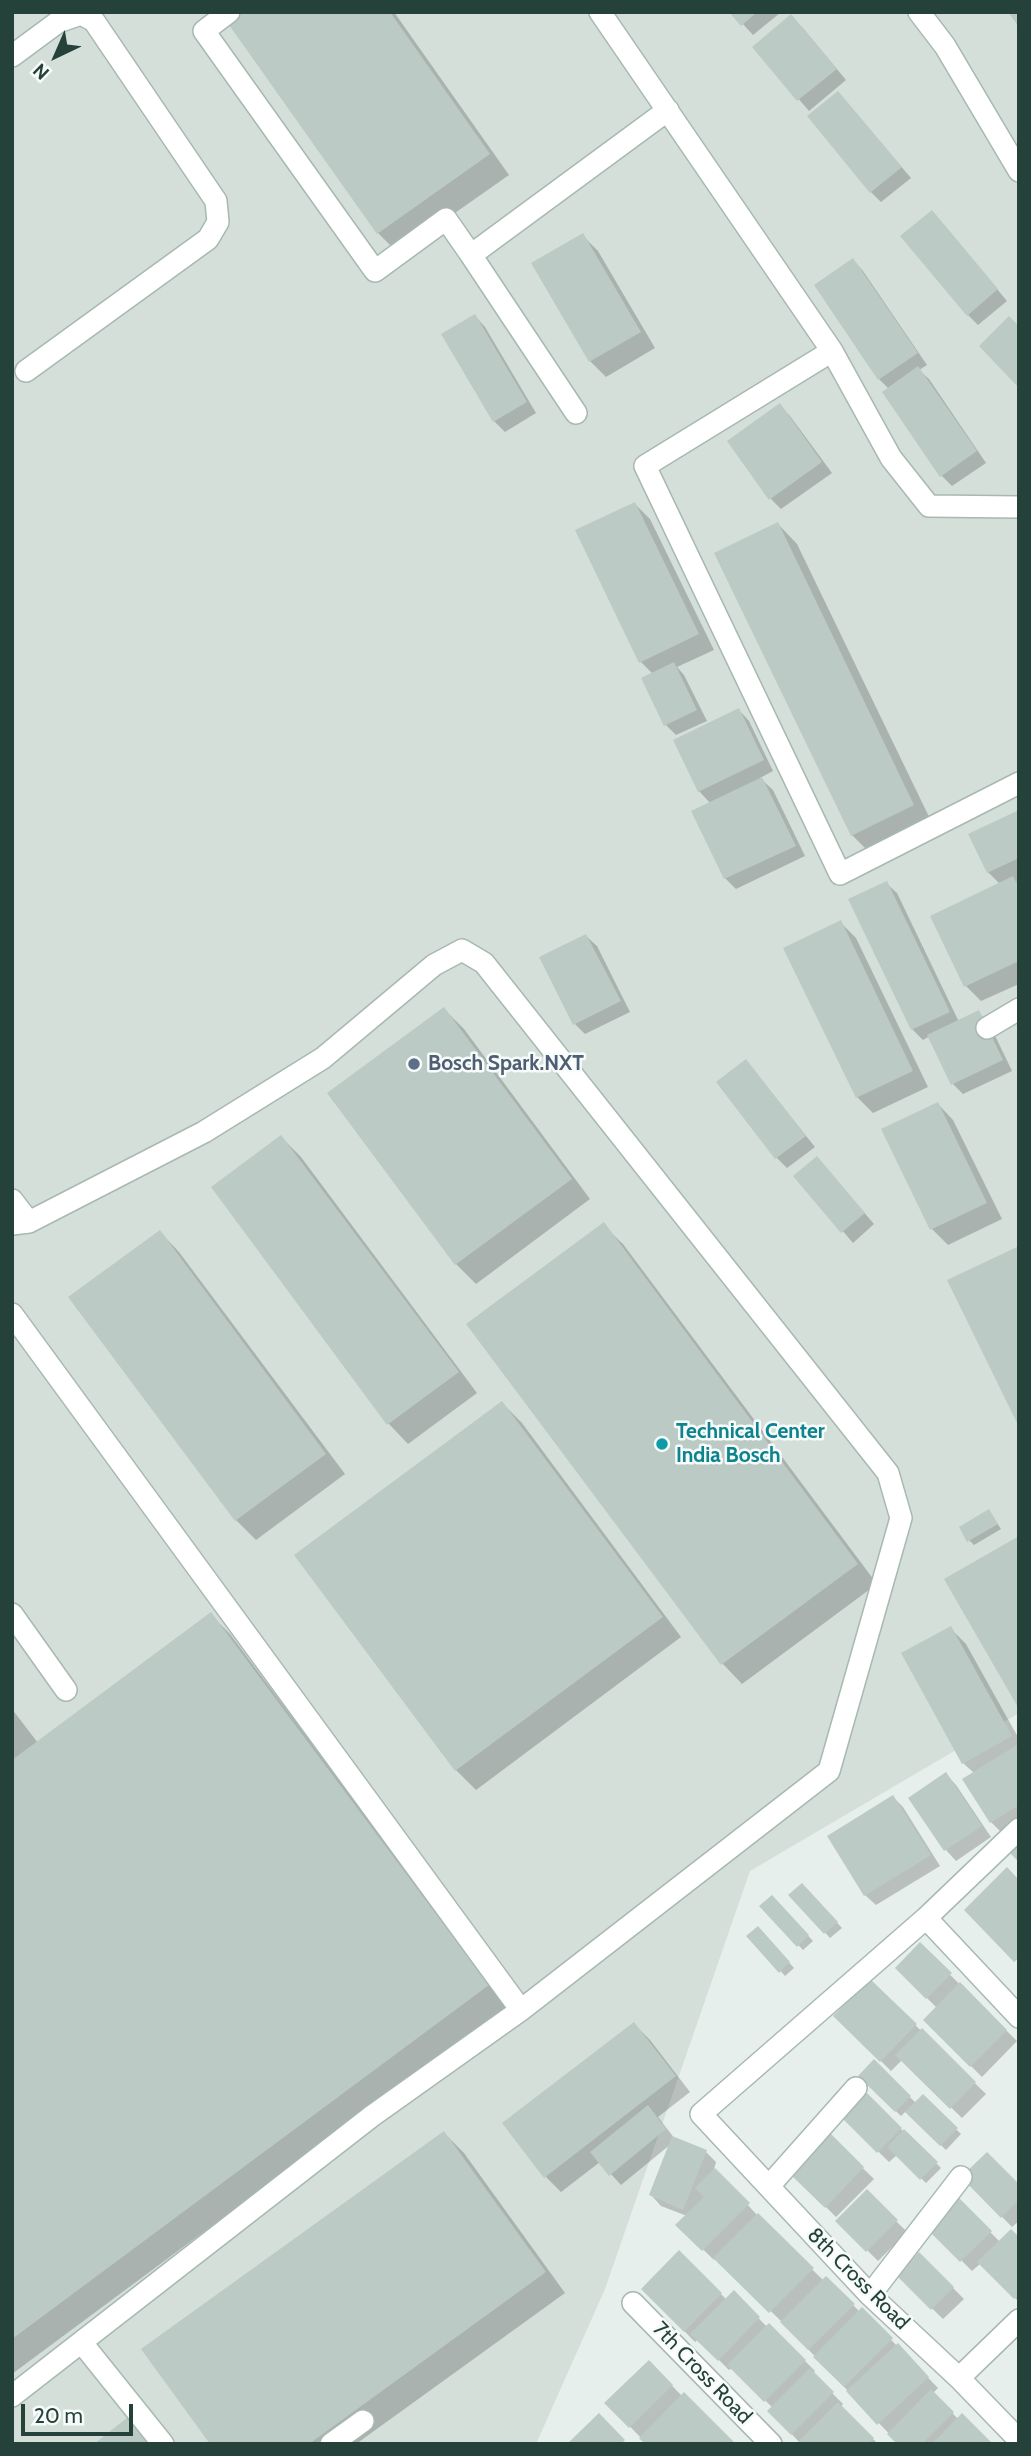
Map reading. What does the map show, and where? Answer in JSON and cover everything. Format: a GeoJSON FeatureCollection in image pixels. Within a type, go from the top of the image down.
{"type":"FeatureCollection","features":[{"type":"Feature","properties":{"kind":"street"},"geometry":{"type":"LineString","coordinates":[[229,12],[204,31],[375,271],[446,219],[576,413]]}},
{"type":"Feature","properties":{"kind":"street"},"geometry":{"type":"LineString","coordinates":[[600,12],[832,351],[891,458],[929,506],[1019,507]]}},
{"type":"Feature","properties":{"kind":"street"},"geometry":{"type":"LineString","coordinates":[[919,12],[945,46],[1019,171]]}},
{"type":"Feature","properties":{"kind":"street"},"geometry":{"type":"LineString","coordinates":[[12,56],[58,22],[81,14],[94,21],[216,201],[218,222],[208,239],[26,371]]}},
{"type":"Feature","properties":{"kind":"street"},"geometry":{"type":"LineString","coordinates":[[471,255],[668,110]]}},
{"type":"Feature","properties":{"kind":"street"},"geometry":{"type":"LineString","coordinates":[[832,351],[645,466],[840,874],[1019,783]]}},
{"type":"Feature","properties":{"kind":"street"},"geometry":{"type":"LineString","coordinates":[[12,1200],[21,1223],[204,1132],[323,1058],[433,965],[462,950],[484,963],[888,1474],[901,1518],[829,1771],[521,2010],[372,2116],[12,2396]]}},
{"type":"Feature","properties":{"kind":"street"},"geometry":{"type":"LineString","coordinates":[[987,1028],[1019,1009]]}},
{"type":"Feature","properties":{"kind":"street"},"geometry":{"type":"LineString","coordinates":[[12,1314],[521,2010]]}},
{"type":"Feature","properties":{"kind":"street"},"geometry":{"type":"LineString","coordinates":[[12,1614],[66,1690]]}},
{"type":"Feature","properties":{"kind":"street"},"geometry":{"type":"LineString","coordinates":[[1019,1829],[926,1918],[1019,2017]]}},
{"type":"Feature","properties":{"kind":"street","name":"8th Cross Road"},"geometry":{"type":"LineString","coordinates":[[926,1918],[701,2114],[870,2295],[960,2378],[1019,2440]]}},
{"type":"Feature","properties":{"kind":"street"},"geometry":{"type":"LineString","coordinates":[[769,2186],[856,2088]]}},
{"type":"Feature","properties":{"kind":"street"},"geometry":{"type":"LineString","coordinates":[[870,2295],[961,2177]]}},
{"type":"Feature","properties":{"kind":"street","name":"7th Cross Road"},"geometry":{"type":"LineString","coordinates":[[633,2303],[771,2444]]}},
{"type":"Feature","properties":{"kind":"street"},"geometry":{"type":"LineString","coordinates":[[960,2378],[1019,2320]]}},
{"type":"Feature","properties":{"kind":"street"},"geometry":{"type":"LineString","coordinates":[[82,2343],[163,2444]]}},
{"type":"Feature","properties":{"kind":"street"},"geometry":{"type":"LineString","coordinates":[[331,2444],[363,2421]]}},
{"type":"Feature","properties":{"kind":"shaded area","name":"Bosch Spark.NXT"},"geometry":{"type":"Polygon","coordinates":[[[12,12],[1019,12],[1019,1713],[750,1871],[605,2289],[536,2444],[12,2444],[12,12]]]}},
{"type":"Feature","properties":{"kind":"building"},"geometry":{"type":"Polygon","coordinates":[[[241,12],[390,12],[490,154],[377,234],[227,22],[241,12]]]}},
{"type":"Feature","properties":{"kind":"building"},"geometry":{"type":"Polygon","coordinates":[[[729,12],[757,12],[741,26],[729,12]]]}},
{"type":"Feature","properties":{"kind":"building"},"geometry":{"type":"Polygon","coordinates":[[[1008,12],[1019,12],[1019,27],[1008,12]]]}},
{"type":"Feature","properties":{"kind":"building"},"geometry":{"type":"Polygon","coordinates":[[[791,14],[837,69],[797,101],[752,47],[791,14]]]}},
{"type":"Feature","properties":{"kind":"building"},"geometry":{"type":"Polygon","coordinates":[[[838,91],[902,167],[870,193],[807,116],[838,91]]]}},
{"type":"Feature","properties":{"kind":"building"},"geometry":{"type":"Polygon","coordinates":[[[932,210],[998,289],[967,316],[900,236],[932,210]]]}},
{"type":"Feature","properties":{"kind":"building"},"geometry":{"type":"Polygon","coordinates":[[[583,233],[641,332],[589,362],[531,263],[583,233]]]}},
{"type":"Feature","properties":{"kind":"building"},"geometry":{"type":"Polygon","coordinates":[[[853,258],[918,353],[878,380],[814,285],[853,258]]]}},
{"type":"Feature","properties":{"kind":"building"},"geometry":{"type":"Polygon","coordinates":[[[475,314],[527,402],[493,422],[441,334],[475,314]]]}},
{"type":"Feature","properties":{"kind":"building"},"geometry":{"type":"Polygon","coordinates":[[[1009,316],[1019,326],[1019,388],[979,346],[1009,316]]]}},
{"type":"Feature","properties":{"kind":"building"},"geometry":{"type":"Polygon","coordinates":[[[918,366],[977,451],[940,477],[882,392],[918,366]]]}},
{"type":"Feature","properties":{"kind":"building"},"geometry":{"type":"Polygon","coordinates":[[[780,403],[822,462],[769,500],[727,441],[780,403]]]}},
{"type":"Feature","properties":{"kind":"building"},"geometry":{"type":"Polygon","coordinates":[[[635,502],[699,634],[639,663],[575,530],[635,502]]]}},
{"type":"Feature","properties":{"kind":"building"},"geometry":{"type":"Polygon","coordinates":[[[778,522],[914,805],[851,836],[714,553],[778,522]]]}},
{"type":"Feature","properties":{"kind":"building"},"geometry":{"type":"Polygon","coordinates":[[[674,662],[697,710],[664,726],[641,678],[674,662]]]}},
{"type":"Feature","properties":{"kind":"building"},"geometry":{"type":"Polygon","coordinates":[[[739,708],[764,760],[698,792],[673,740],[739,708]]]}},
{"type":"Feature","properties":{"kind":"building"},"geometry":{"type":"Polygon","coordinates":[[[762,777],[796,846],[724,879],[691,811],[762,777]]]}},
{"type":"Feature","properties":{"kind":"building"},"geometry":{"type":"Polygon","coordinates":[[[1019,810],[1019,858],[987,873],[968,834],[1019,810]]]}},
{"type":"Feature","properties":{"kind":"building"},"geometry":{"type":"Polygon","coordinates":[[[1013,876],[1019,888],[1019,961],[964,987],[930,916],[1013,876]]]}},
{"type":"Feature","properties":{"kind":"building"},"geometry":{"type":"Polygon","coordinates":[[[887,881],[950,1012],[911,1030],[848,899],[887,881]]]}},
{"type":"Feature","properties":{"kind":"building"},"geometry":{"type":"Polygon","coordinates":[[[841,920],[913,1071],[856,1098],[783,948],[841,920]]]}},
{"type":"Feature","properties":{"kind":"building"},"geometry":{"type":"Polygon","coordinates":[[[586,934],[621,1001],[573,1025],[539,957],[586,934]]]}},
{"type":"Feature","properties":{"kind":"building"},"geometry":{"type":"Polygon","coordinates":[[[444,1007],[572,1179],[455,1265],[327,1093],[444,1007]]]}},
{"type":"Feature","properties":{"kind":"building"},"geometry":{"type":"Polygon","coordinates":[[[979,1010],[1003,1060],[951,1085],[927,1035],[979,1010]]]}},
{"type":"Feature","properties":{"kind":"building"},"geometry":{"type":"Polygon","coordinates":[[[746,1059],[806,1136],[775,1159],[716,1082],[746,1059]]]}},
{"type":"Feature","properties":{"kind":"building"},"geometry":{"type":"Polygon","coordinates":[[[938,1102],[987,1203],[930,1230],[881,1129],[938,1102]]]}},
{"type":"Feature","properties":{"kind":"building"},"geometry":{"type":"Polygon","coordinates":[[[281,1135],[459,1372],[387,1425],[211,1187],[281,1135]]]}},
{"type":"Feature","properties":{"kind":"building"},"geometry":{"type":"Polygon","coordinates":[[[817,1156],[865,1213],[841,1233],[793,1176],[817,1156]]]}},
{"type":"Feature","properties":{"kind":"building","name":"Technical Center India Bosch"},"geometry":{"type":"Polygon","coordinates":[[[604,1222],[858,1564],[721,1665],[466,1324],[604,1222]]]}},
{"type":"Feature","properties":{"kind":"building"},"geometry":{"type":"Polygon","coordinates":[[[160,1230],[326,1454],[235,1521],[68,1297],[160,1230]]]}},
{"type":"Feature","properties":{"kind":"building"},"geometry":{"type":"Polygon","coordinates":[[[1019,1246],[1019,1427],[947,1280],[1019,1246]]]}},
{"type":"Feature","properties":{"kind":"building"},"geometry":{"type":"Polygon","coordinates":[[[502,1401],[663,1617],[455,1771],[294,1555],[502,1401]]]}},
{"type":"Feature","properties":{"kind":"building"},"geometry":{"type":"Polygon","coordinates":[[[989,1509],[998,1524],[967,1542],[959,1527],[989,1509]]]}},
{"type":"Feature","properties":{"kind":"building"},"geometry":{"type":"Polygon","coordinates":[[[1019,1536],[1019,1709],[944,1579],[1019,1536]]]}},
{"type":"Feature","properties":{"kind":"building"},"geometry":{"type":"Polygon","coordinates":[[[211,1612],[489,1985],[12,2339],[12,1760],[211,1612]]]}},
{"type":"Feature","properties":{"kind":"building"},"geometry":{"type":"Polygon","coordinates":[[[951,1626],[1012,1736],[962,1764],[901,1653],[951,1626]]]}},
{"type":"Feature","properties":{"kind":"building"},"geometry":{"type":"Polygon","coordinates":[[[1017,1745],[1019,1805],[990,1823],[962,1779],[1017,1745]]]}},
{"type":"Feature","properties":{"kind":"building"},"geometry":{"type":"Polygon","coordinates":[[[946,1772],[982,1826],[944,1851],[908,1798],[946,1772]]]}},
{"type":"Feature","properties":{"kind":"building"},"geometry":{"type":"Polygon","coordinates":[[[893,1795],[931,1855],[864,1896],[827,1836],[893,1795]]]}},
{"type":"Feature","properties":{"kind":"building"},"geometry":{"type":"Polygon","coordinates":[[[1019,1840],[1019,1862],[1008,1851],[1019,1840]]]}},
{"type":"Feature","properties":{"kind":"building"},"geometry":{"type":"Polygon","coordinates":[[[1007,1867],[1019,1880],[1019,1958],[1014,1962],[964,1910],[1007,1867]]]}},
{"type":"Feature","properties":{"kind":"building"},"geometry":{"type":"Polygon","coordinates":[[[802,1883],[838,1922],[824,1934],[788,1895],[802,1883]]]}},
{"type":"Feature","properties":{"kind":"building"},"geometry":{"type":"Polygon","coordinates":[[[772,1895],[809,1935],[797,1947],[759,1906],[772,1895]]]}},
{"type":"Feature","properties":{"kind":"building"},"geometry":{"type":"Polygon","coordinates":[[[758,1926],[790,1962],[779,1973],[746,1936],[758,1926]]]}},
{"type":"Feature","properties":{"kind":"building"},"geometry":{"type":"Polygon","coordinates":[[[920,1942],[952,1973],[926,1999],[895,1968],[920,1942]]]}},
{"type":"Feature","properties":{"kind":"building"},"geometry":{"type":"Polygon","coordinates":[[[870,1979],[917,2024],[880,2062],[833,2016],[870,1979]]]}},
{"type":"Feature","properties":{"kind":"building"},"geometry":{"type":"Polygon","coordinates":[[[960,1982],[1007,2030],[970,2067],[923,2020],[960,1982]]]}},
{"type":"Feature","properties":{"kind":"building"},"geometry":{"type":"Polygon","coordinates":[[[634,2022],[676,2076],[544,2178],[502,2123],[634,2022]]]}},
{"type":"Feature","properties":{"kind":"building"},"geometry":{"type":"Polygon","coordinates":[[[922,2028],[976,2082],[950,2109],[895,2055],[922,2028]]]}},
{"type":"Feature","properties":{"kind":"building"},"geometry":{"type":"Polygon","coordinates":[[[874,2059],[911,2096],[895,2112],[858,2076],[874,2059]]]}},
{"type":"Feature","properties":{"kind":"building"},"geometry":{"type":"Polygon","coordinates":[[[866,2092],[902,2128],[877,2153],[841,2117],[866,2092]]]}},
{"type":"Feature","properties":{"kind":"building"},"geometry":{"type":"Polygon","coordinates":[[[923,2094],[958,2128],[940,2146],[905,2112],[923,2094]]]}},
{"type":"Feature","properties":{"kind":"building"},"geometry":{"type":"Polygon","coordinates":[[[648,2105],[666,2129],[609,2176],[590,2152],[648,2105]]]}},
{"type":"Feature","properties":{"kind":"building"},"geometry":{"type":"Polygon","coordinates":[[[904,2129],[938,2162],[920,2180],[887,2147],[904,2129]]]}},
{"type":"Feature","properties":{"kind":"building"},"geometry":{"type":"Polygon","coordinates":[[[444,2131],[546,2272],[309,2444],[210,2444],[141,2349],[444,2131]]]}},
{"type":"Feature","properties":{"kind":"building"},"geometry":{"type":"Polygon","coordinates":[[[829,2132],[864,2167],[825,2208],[789,2173],[829,2132]]]}},
{"type":"Feature","properties":{"kind":"building"},"geometry":{"type":"Polygon","coordinates":[[[672,2136],[707,2150],[683,2210],[649,2195],[672,2136]]]}},
{"type":"Feature","properties":{"kind":"building"},"geometry":{"type":"Polygon","coordinates":[[[987,2152],[1019,2184],[1019,2200],[1001,2218],[961,2177],[987,2152]]]}},
{"type":"Feature","properties":{"kind":"building"},"geometry":{"type":"Polygon","coordinates":[[[715,2168],[750,2203],[702,2251],[675,2225],[704,2197],[695,2188],[715,2168]]]}},
{"type":"Feature","properties":{"kind":"building"},"geometry":{"type":"Polygon","coordinates":[[[867,2189],[898,2220],[866,2252],[835,2221],[867,2189]]]}},
{"type":"Feature","properties":{"kind":"building"},"geometry":{"type":"Polygon","coordinates":[[[958,2197],[992,2231],[960,2262],[926,2228],[958,2197]]]}},
{"type":"Feature","properties":{"kind":"building"},"geometry":{"type":"Polygon","coordinates":[[[758,2213],[814,2268],[769,2313],[713,2258],[758,2213]]]}},
{"type":"Feature","properties":{"kind":"building"},"geometry":{"type":"Polygon","coordinates":[[[1011,2229],[1019,2237],[1019,2295],[1014,2299],[977,2262],[1011,2229]]]}},
{"type":"Feature","properties":{"kind":"building"},"geometry":{"type":"Polygon","coordinates":[[[679,2250],[722,2293],[684,2332],[641,2289],[679,2250]]]}},
{"type":"Feature","properties":{"kind":"building"},"geometry":{"type":"Polygon","coordinates":[[[919,2252],[954,2287],[931,2310],[896,2275],[919,2252]]]}},
{"type":"Feature","properties":{"kind":"building"},"geometry":{"type":"Polygon","coordinates":[[[826,2276],[855,2304],[808,2350],[780,2322],[826,2276]]]}},
{"type":"Feature","properties":{"kind":"building"},"geometry":{"type":"Polygon","coordinates":[[[734,2290],[760,2317],[718,2361],[690,2334],[734,2290]]]}},
{"type":"Feature","properties":{"kind":"building"},"geometry":{"type":"Polygon","coordinates":[[[862,2307],[893,2338],[844,2387],[813,2357],[862,2307]]]}},
{"type":"Feature","properties":{"kind":"building"},"geometry":{"type":"Polygon","coordinates":[[[769,2323],[806,2360],[764,2402],[727,2365],[769,2323]]]}},
{"type":"Feature","properties":{"kind":"building"},"geometry":{"type":"Polygon","coordinates":[[[898,2343],[929,2377],[877,2425],[846,2391],[898,2343]]]}},
{"type":"Feature","properties":{"kind":"building"},"geometry":{"type":"Polygon","coordinates":[[[649,2360],[673,2385],[629,2428],[604,2403],[649,2360]]]}},
{"type":"Feature","properties":{"kind":"building"},"geometry":{"type":"Polygon","coordinates":[[[810,2368],[834,2392],[791,2435],[767,2411],[810,2368]]]}},
{"type":"Feature","properties":{"kind":"building"},"geometry":{"type":"Polygon","coordinates":[[[931,2389],[954,2412],[922,2444],[897,2444],[887,2434],[931,2389]]]}},
{"type":"Feature","properties":{"kind":"building"},"geometry":{"type":"Polygon","coordinates":[[[684,2392],[736,2444],[645,2444],[639,2438],[684,2392]]]}},
{"type":"Feature","properties":{"kind":"building"},"geometry":{"type":"Polygon","coordinates":[[[838,2402],[874,2438],[868,2444],[796,2444],[838,2402]]]}},
{"type":"Feature","properties":{"kind":"building"},"geometry":{"type":"Polygon","coordinates":[[[133,2413],[157,2444],[94,2444],[133,2413]]]}},
{"type":"Feature","properties":{"kind":"building"},"geometry":{"type":"Polygon","coordinates":[[[599,2413],[625,2440],[621,2444],[567,2444],[599,2413]]]}},
{"type":"Feature","properties":{"kind":"building"},"geometry":{"type":"Polygon","coordinates":[[[962,2413],[993,2444],[932,2444],[962,2413]]]}},
{"type":"Feature","properties":{"kind":"place","name":"Bosch Spark.NXT"},"geometry":{"type":"Point","coordinates":[414,1064]}},
{"type":"Feature","properties":{"kind":"place","name":"Technical Center India Bosch"},"geometry":{"type":"Point","coordinates":[662,1444]}}]}
